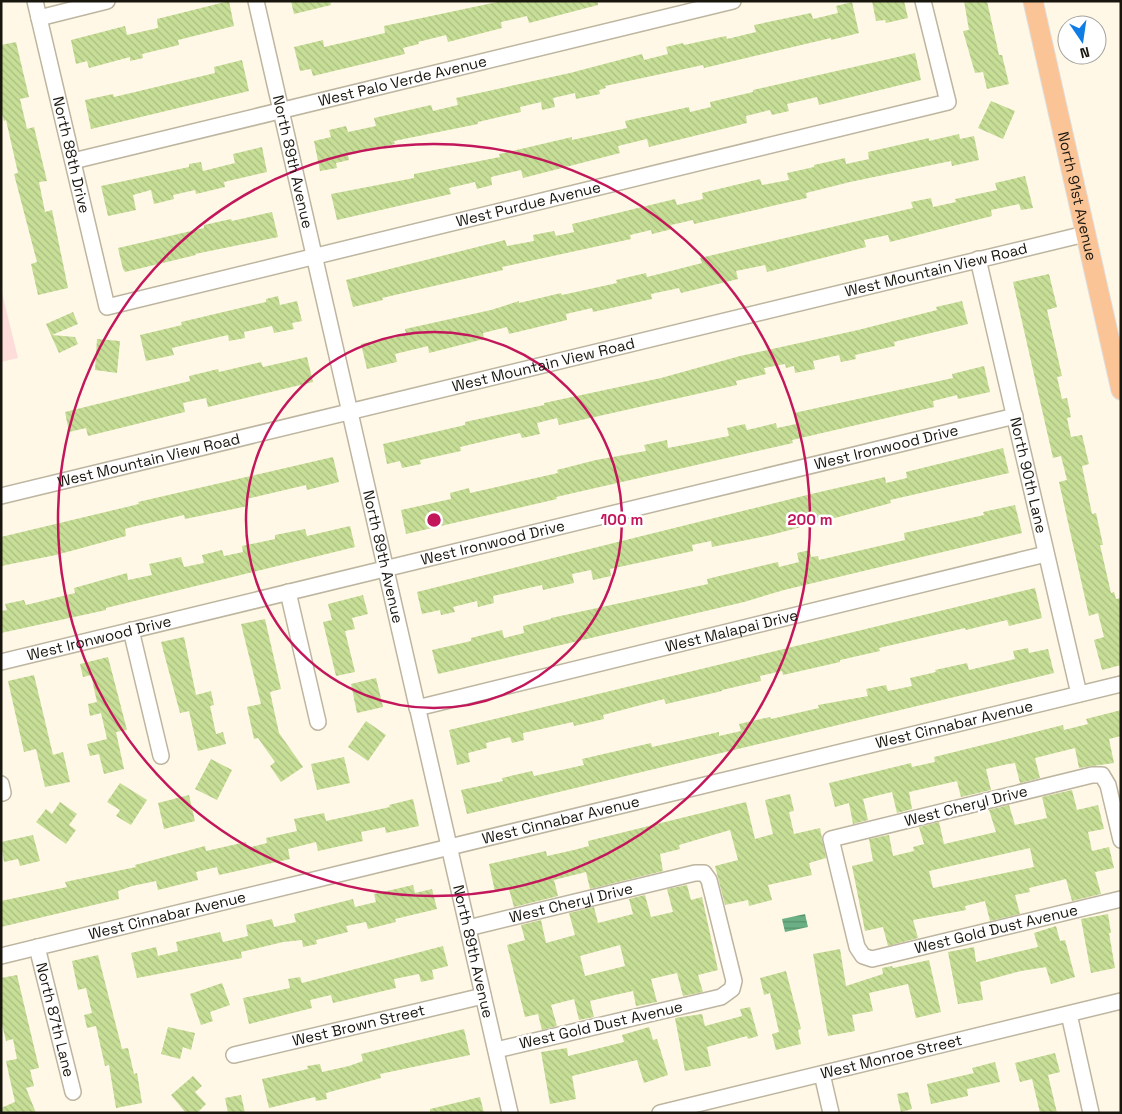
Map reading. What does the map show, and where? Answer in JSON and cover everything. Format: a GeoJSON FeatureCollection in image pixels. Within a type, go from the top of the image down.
{"type":"FeatureCollection","features":[{"type":"Feature","properties":{"kind":"main road","name":"North 91st Avenue"},"geometry":{"type":"LineString","coordinates":[[1032,1],[1121,390]]}},
{"type":"Feature","properties":{"kind":"street","name":"North 88th Drive"},"geometry":{"type":"LineString","coordinates":[[35,1],[107,307]]}},
{"type":"Feature","properties":{"kind":"street"},"geometry":{"type":"LineString","coordinates":[[39,18],[107,1]]}},
{"type":"Feature","properties":{"kind":"street","name":"North 89th Avenue"},"geometry":{"type":"LineString","coordinates":[[256,1],[510,1113]]}},
{"type":"Feature","properties":{"kind":"street","name":"West Palo Verde Avenue"},"geometry":{"type":"LineString","coordinates":[[73,161],[733,1]]}},
{"type":"Feature","properties":{"kind":"street","name":"West Purdue Avenue"},"geometry":{"type":"LineString","coordinates":[[107,307],[948,102],[923,1]]}},
{"type":"Feature","properties":{"kind":"street","name":"West Mountain View Road"},"geometry":{"type":"LineString","coordinates":[[1,496],[350,410],[1085,234]]}},
{"type":"Feature","properties":{"kind":"street","name":"North 90th Lane"},"geometry":{"type":"LineString","coordinates":[[978,259],[1079,694]]}},
{"type":"Feature","properties":{"kind":"street","name":"West Ironwood Drive"},"geometry":{"type":"LineString","coordinates":[[1,662],[1015,416]]}},
{"type":"Feature","properties":{"kind":"street","name":"West Malapai Drive"},"geometry":{"type":"LineString","coordinates":[[417,708],[1046,554]]}},
{"type":"Feature","properties":{"kind":"street"},"geometry":{"type":"LineString","coordinates":[[288,592],[318,722]]}},
{"type":"Feature","properties":{"kind":"street"},"geometry":{"type":"LineString","coordinates":[[131,630],[161,756]]}},
{"type":"Feature","properties":{"kind":"street","name":"West Cinnabar Avenue"},"geometry":{"type":"LineString","coordinates":[[1,956],[1121,684]]}},
{"type":"Feature","properties":{"kind":"street","name":"West Cheryl Drive"},"geometry":{"type":"LineString","coordinates":[[872,959],[863,956],[857,947],[831,838],[1092,775],[1102,776],[1108,785],[1121,840]]}},
{"type":"Feature","properties":{"kind":"street","name":"West Cheryl Drive"},"geometry":{"type":"LineString","coordinates":[[468,928],[695,873],[704,873],[709,880],[734,981],[732,989]]}},
{"type":"Feature","properties":{"kind":"street","name":"West Gold Dust Avenue"},"geometry":{"type":"LineString","coordinates":[[872,959],[1121,899]]}},
{"type":"Feature","properties":{"kind":"street","name":"North 87th Lane"},"geometry":{"type":"LineString","coordinates":[[37,947],[73,1092]]}},
{"type":"Feature","properties":{"kind":"street","name":"West Gold Dust Avenue"},"geometry":{"type":"LineString","coordinates":[[496,1050],[721,997],[732,989]]}},
{"type":"Feature","properties":{"kind":"street","name":"West Brown Street"},"geometry":{"type":"LineString","coordinates":[[234,1055],[483,996]]}},
{"type":"Feature","properties":{"kind":"street","name":"West Monroe Street"},"geometry":{"type":"LineString","coordinates":[[660,1113],[1121,1001]]}},
{"type":"Feature","properties":{"kind":"street"},"geometry":{"type":"LineString","coordinates":[[1069,1014],[1091,1113]]}},
{"type":"Feature","properties":{"kind":"street"},"geometry":{"type":"LineString","coordinates":[[822,1074],[831,1113]]}},
{"type":"Feature","properties":{"kind":"shaded area"},"geometry":{"type":"Polygon","coordinates":[[[1,289],[18,358],[1,362],[1,289]]]}},
{"type":"Feature","properties":{"kind":"shaded area"},"geometry":{"type":"Polygon","coordinates":[[[805,914],[808,927],[785,932],[782,919],[805,914]]]}},
{"type":"Feature","properties":{"kind":"building"},"geometry":{"type":"Polygon","coordinates":[[[229,1],[234,26],[178,40],[179,45],[142,54],[143,58],[130,61],[130,57],[89,68],[87,61],[76,64],[71,40],[125,26],[127,35],[158,28],[157,19],[229,1]]]}},
{"type":"Feature","properties":{"kind":"building"},"geometry":{"type":"Polygon","coordinates":[[[291,1],[330,1],[331,5],[294,14],[291,1]]]}},
{"type":"Feature","properties":{"kind":"building"},"geometry":{"type":"Polygon","coordinates":[[[502,1],[598,1],[598,5],[529,23],[527,16],[501,22],[502,28],[448,42],[446,35],[403,48],[405,54],[313,76],[311,69],[300,71],[294,47],[323,40],[324,47],[385,33],[384,26],[502,1]]]}},
{"type":"Feature","properties":{"kind":"building"},"geometry":{"type":"Polygon","coordinates":[[[872,1],[904,1],[908,18],[886,23],[885,20],[876,21],[872,1]]]}},
{"type":"Feature","properties":{"kind":"building"},"geometry":{"type":"Polygon","coordinates":[[[964,1],[987,1],[999,55],[1002,55],[1009,84],[987,89],[983,72],[975,73],[963,31],[969,30],[964,1]]]}},
{"type":"Feature","properties":{"kind":"building"},"geometry":{"type":"Polygon","coordinates":[[[852,2],[859,33],[704,68],[703,65],[605,86],[606,88],[599,90],[600,94],[576,99],[575,93],[553,98],[555,107],[542,110],[541,102],[520,107],[521,112],[478,122],[478,124],[394,141],[395,144],[348,155],[349,160],[336,163],[337,168],[320,171],[314,141],[331,137],[329,130],[346,126],[348,132],[376,126],[374,118],[431,105],[433,111],[458,105],[456,98],[570,73],[642,54],[644,60],[668,54],[666,47],[726,36],[727,39],[756,32],[754,25],[811,13],[813,19],[838,13],[836,6],[852,2]]]}},
{"type":"Feature","properties":{"kind":"building"},"geometry":{"type":"Polygon","coordinates":[[[16,42],[29,97],[20,99],[27,129],[34,127],[47,181],[39,182],[45,212],[52,210],[68,288],[38,295],[31,264],[37,262],[14,174],[18,173],[6,120],[4,121],[1,111],[1,45],[16,42]]]}},
{"type":"Feature","properties":{"kind":"building"},"geometry":{"type":"Polygon","coordinates":[[[915,53],[921,80],[819,105],[817,97],[787,104],[789,111],[772,115],[770,110],[746,116],[747,123],[649,147],[647,139],[618,146],[620,153],[523,178],[521,170],[491,177],[492,185],[477,189],[475,182],[449,188],[451,194],[337,220],[331,194],[414,178],[414,174],[500,157],[499,154],[572,137],[572,140],[627,128],[625,121],[689,107],[690,112],[711,107],[710,102],[753,92],[753,90],[915,53]]]}},
{"type":"Feature","properties":{"kind":"building"},"geometry":{"type":"Polygon","coordinates":[[[242,60],[249,91],[91,129],[85,100],[113,94],[114,97],[215,73],[214,67],[242,60]]]}},
{"type":"Feature","properties":{"kind":"building"},"geometry":{"type":"Polygon","coordinates":[[[991,101],[1015,111],[1003,139],[978,128],[991,101]]]}},
{"type":"Feature","properties":{"kind":"building"},"geometry":{"type":"Polygon","coordinates":[[[959,134],[960,139],[974,136],[979,160],[952,166],[951,161],[850,182],[806,193],[807,198],[694,224],[693,220],[671,225],[672,229],[652,234],[651,230],[630,235],[631,239],[502,267],[503,270],[382,298],[383,300],[353,307],[346,280],[505,240],[507,246],[534,241],[533,235],[554,231],[556,236],[574,232],[572,224],[675,199],[677,205],[703,199],[702,193],[760,179],[762,185],[789,180],[787,173],[814,167],[814,165],[845,158],[846,164],[869,159],[868,152],[929,138],[929,141],[959,134]]]}},
{"type":"Feature","properties":{"kind":"building"},"geometry":{"type":"Polygon","coordinates":[[[262,147],[267,172],[224,182],[225,187],[196,194],[195,190],[173,195],[174,199],[154,204],[151,190],[133,195],[136,210],[108,216],[101,186],[189,167],[189,164],[201,162],[203,171],[235,163],[233,154],[262,147]]]}},
{"type":"Feature","properties":{"kind":"building"},"geometry":{"type":"Polygon","coordinates":[[[1025,176],[1033,208],[1021,210],[1019,204],[991,210],[992,216],[890,242],[888,235],[864,240],[866,247],[767,272],[765,265],[736,271],[738,279],[681,293],[679,288],[651,294],[652,299],[593,312],[592,308],[566,314],[567,320],[509,334],[507,327],[483,333],[484,339],[429,353],[428,346],[395,354],[397,362],[367,369],[361,344],[406,334],[405,329],[491,310],[519,301],[519,303],[617,283],[616,280],[646,273],[647,277],[702,263],[700,258],[913,208],[911,202],[931,198],[933,207],[956,202],[955,199],[997,190],[995,183],[1025,176]]]}},
{"type":"Feature","properties":{"kind":"building"},"geometry":{"type":"Polygon","coordinates":[[[272,212],[278,237],[195,254],[125,272],[123,269],[118,248],[204,228],[204,225],[272,212]]]}},
{"type":"Feature","properties":{"kind":"building"},"geometry":{"type":"Polygon","coordinates":[[[1049,274],[1057,307],[1047,310],[1062,376],[1057,377],[1062,399],[1067,398],[1071,417],[1067,418],[1071,437],[1082,435],[1089,464],[1082,466],[1092,514],[1096,513],[1103,545],[1100,545],[1111,593],[1114,592],[1116,599],[1121,598],[1121,665],[1102,670],[1094,640],[1104,637],[1098,613],[1089,616],[1059,482],[1067,480],[1061,456],[1053,458],[1013,282],[1049,274]]]}},
{"type":"Feature","properties":{"kind":"building"},"geometry":{"type":"Polygon","coordinates":[[[278,296],[280,305],[297,301],[302,321],[292,323],[294,329],[274,333],[272,326],[244,332],[245,338],[229,341],[228,335],[172,348],[174,355],[146,361],[140,335],[182,325],[181,322],[266,302],[266,299],[278,296]]]}},
{"type":"Feature","properties":{"kind":"building"},"geometry":{"type":"Polygon","coordinates":[[[962,301],[968,324],[894,342],[895,346],[855,355],[856,359],[841,362],[839,355],[813,361],[815,369],[795,373],[794,366],[786,368],[785,364],[764,368],[766,374],[736,381],[737,385],[559,425],[557,418],[537,423],[540,434],[522,438],[520,433],[460,447],[461,451],[420,460],[421,464],[402,468],[400,461],[387,464],[383,444],[465,425],[465,422],[544,405],[544,403],[661,378],[740,356],[858,330],[937,310],[936,307],[962,301]]]}},
{"type":"Feature","properties":{"kind":"building"},"geometry":{"type":"Polygon","coordinates":[[[73,312],[78,324],[52,335],[75,337],[78,344],[59,353],[46,324],[73,312]]]}},
{"type":"Feature","properties":{"kind":"building"},"geometry":{"type":"Polygon","coordinates":[[[97,339],[120,341],[117,373],[95,370],[97,339]]]}},
{"type":"Feature","properties":{"kind":"building"},"geometry":{"type":"Polygon","coordinates":[[[307,357],[313,382],[208,407],[206,398],[183,403],[185,412],[88,436],[86,428],[69,432],[65,412],[190,381],[189,376],[218,369],[219,372],[261,362],[263,367],[307,357]]]}},
{"type":"Feature","properties":{"kind":"building"},"geometry":{"type":"Polygon","coordinates":[[[984,366],[990,392],[958,399],[957,395],[933,401],[934,407],[792,440],[793,443],[556,497],[557,499],[406,534],[401,510],[451,499],[450,493],[469,488],[470,493],[558,473],[557,470],[596,460],[646,451],[644,445],[667,440],[668,448],[729,436],[727,428],[745,424],[747,430],[776,423],[777,428],[796,424],[794,413],[953,378],[952,374],[984,366]]]}},
{"type":"Feature","properties":{"kind":"building"},"geometry":{"type":"Polygon","coordinates":[[[1003,448],[1009,473],[890,500],[891,503],[771,535],[712,547],[711,541],[692,545],[693,551],[610,569],[611,576],[593,580],[591,570],[572,574],[574,583],[543,590],[542,585],[493,596],[494,603],[478,607],[477,601],[453,607],[455,612],[441,615],[440,610],[422,614],[417,592],[811,494],[885,477],[886,483],[907,478],[906,472],[1003,448]]]}},
{"type":"Feature","properties":{"kind":"building"},"geometry":{"type":"Polygon","coordinates":[[[333,457],[339,482],[307,490],[306,485],[246,499],[248,506],[185,519],[184,515],[132,527],[125,529],[126,536],[56,555],[1,566],[1,537],[139,504],[138,502],[333,457]]]}},
{"type":"Feature","properties":{"kind":"building"},"geometry":{"type":"Polygon","coordinates":[[[1015,505],[1022,533],[784,590],[744,602],[438,674],[432,650],[471,641],[471,638],[502,630],[504,638],[524,633],[523,626],[551,618],[708,584],[707,579],[778,562],[779,567],[799,562],[797,553],[810,550],[811,557],[818,556],[819,560],[905,540],[904,533],[984,515],[983,512],[1015,505]]]}},
{"type":"Feature","properties":{"kind":"building"},"geometry":{"type":"Polygon","coordinates":[[[350,526],[355,547],[106,608],[106,610],[1,633],[1,611],[7,610],[5,604],[24,600],[26,605],[75,593],[74,588],[127,573],[128,580],[152,575],[149,564],[181,557],[184,567],[204,563],[202,555],[222,550],[224,556],[243,552],[242,546],[275,539],[275,535],[305,529],[307,536],[350,526]]]}},
{"type":"Feature","properties":{"kind":"building"},"geometry":{"type":"Polygon","coordinates":[[[1035,588],[1042,618],[1009,626],[1007,620],[966,630],[965,628],[879,648],[880,651],[840,660],[840,662],[783,675],[782,671],[760,676],[761,681],[722,691],[666,704],[664,699],[603,715],[604,719],[574,726],[573,722],[523,733],[524,740],[512,743],[510,737],[486,743],[487,748],[468,753],[470,762],[457,765],[449,730],[1035,588]]]}},
{"type":"Feature","properties":{"kind":"building"},"geometry":{"type":"Polygon","coordinates":[[[363,595],[368,614],[352,618],[355,629],[345,631],[355,672],[336,676],[323,622],[332,620],[328,604],[363,595]]]}},
{"type":"Feature","properties":{"kind":"building"},"geometry":{"type":"Polygon","coordinates":[[[265,619],[281,689],[270,692],[279,733],[303,767],[281,782],[270,766],[275,762],[258,738],[254,739],[247,707],[261,704],[241,624],[265,619]]]}},
{"type":"Feature","properties":{"kind":"building"},"geometry":{"type":"Polygon","coordinates":[[[184,637],[196,695],[211,691],[214,705],[210,706],[216,734],[223,732],[226,744],[198,751],[189,711],[180,713],[161,642],[184,637]]]}},
{"type":"Feature","properties":{"kind":"building"},"geometry":{"type":"Polygon","coordinates":[[[1028,648],[1029,653],[1048,649],[1054,673],[467,814],[461,790],[503,781],[502,778],[532,771],[534,776],[584,765],[582,759],[651,743],[652,747],[719,732],[719,736],[741,731],[739,724],[770,717],[771,719],[819,708],[818,705],[868,696],[866,689],[886,685],[888,691],[912,686],[910,678],[936,672],[935,670],[967,663],[969,670],[1015,659],[1013,651],[1028,648]]]}},
{"type":"Feature","properties":{"kind":"building"},"geometry":{"type":"Polygon","coordinates":[[[108,657],[127,730],[116,732],[124,769],[104,774],[99,754],[90,756],[87,744],[107,739],[101,713],[90,716],[88,704],[97,702],[91,675],[83,677],[80,664],[108,657]]]}},
{"type":"Feature","properties":{"kind":"building"},"geometry":{"type":"Polygon","coordinates":[[[34,675],[53,755],[63,752],[70,782],[45,787],[36,749],[24,752],[8,681],[34,675]]]}},
{"type":"Feature","properties":{"kind":"building"},"geometry":{"type":"Polygon","coordinates":[[[376,678],[383,707],[357,713],[351,684],[376,678]]]}},
{"type":"Feature","properties":{"kind":"building"},"geometry":{"type":"Polygon","coordinates":[[[1121,710],[1121,736],[1109,739],[1114,763],[1079,768],[1075,748],[1035,758],[1040,778],[1020,783],[1015,763],[986,769],[991,790],[961,797],[957,781],[909,792],[912,809],[897,813],[892,792],[863,799],[868,820],[853,824],[849,803],[835,807],[829,783],[911,763],[912,767],[935,762],[934,757],[1063,725],[1064,730],[1088,724],[1086,719],[1121,710]]]}},
{"type":"Feature","properties":{"kind":"building"},"geometry":{"type":"Polygon","coordinates":[[[366,721],[386,735],[368,761],[348,747],[366,721]]]}},
{"type":"Feature","properties":{"kind":"building"},"geometry":{"type":"Polygon","coordinates":[[[344,757],[350,783],[317,790],[311,764],[344,757]]]}},
{"type":"Feature","properties":{"kind":"building"},"geometry":{"type":"Polygon","coordinates":[[[211,759],[232,770],[217,800],[195,789],[211,759]]]}},
{"type":"Feature","properties":{"kind":"building"},"geometry":{"type":"Polygon","coordinates":[[[120,783],[147,800],[131,825],[116,816],[120,810],[107,802],[120,783]]]}},
{"type":"Feature","properties":{"kind":"building"},"geometry":{"type":"Polygon","coordinates":[[[1072,790],[1077,810],[1098,805],[1104,829],[1088,832],[1092,851],[1109,847],[1114,868],[1095,872],[1101,894],[1072,901],[1066,879],[1029,888],[1030,892],[1015,895],[1020,914],[990,921],[985,901],[965,906],[966,910],[913,920],[918,938],[888,946],[883,927],[865,931],[852,866],[873,861],[869,839],[889,835],[893,856],[914,851],[913,847],[924,844],[919,827],[939,822],[944,844],[996,832],[989,810],[1009,805],[1015,825],[1047,818],[1042,797],[1072,790]],[[1030,848],[929,871],[933,888],[1034,867],[1030,848]]]}},
{"type":"Feature","properties":{"kind":"building"},"geometry":{"type":"Polygon","coordinates":[[[790,794],[794,811],[789,812],[794,834],[820,828],[826,858],[809,863],[812,875],[768,885],[772,900],[749,906],[748,900],[725,905],[715,866],[738,860],[730,830],[679,845],[680,849],[660,854],[663,871],[590,889],[586,872],[554,880],[558,896],[514,907],[509,889],[495,892],[489,864],[546,851],[547,856],[574,850],[589,846],[588,841],[746,802],[755,839],[773,834],[765,800],[790,794]]]}},
{"type":"Feature","properties":{"kind":"building"},"geometry":{"type":"Polygon","coordinates":[[[189,795],[195,821],[164,829],[158,803],[189,795]]]}},
{"type":"Feature","properties":{"kind":"building"},"geometry":{"type":"Polygon","coordinates":[[[413,799],[419,826],[386,833],[385,827],[361,832],[363,841],[318,851],[316,842],[288,849],[290,859],[219,875],[217,867],[196,872],[198,880],[158,890],[156,881],[132,886],[118,891],[119,899],[1,927],[1,901],[67,887],[65,882],[136,867],[135,865],[205,846],[206,851],[246,842],[247,848],[267,843],[266,838],[297,831],[294,819],[324,813],[326,821],[390,807],[389,805],[413,799]]]}},
{"type":"Feature","properties":{"kind":"building"},"geometry":{"type":"Polygon","coordinates":[[[60,802],[77,814],[69,825],[76,830],[66,844],[36,822],[46,809],[52,814],[60,802]]]}},
{"type":"Feature","properties":{"kind":"building"},"geometry":{"type":"Polygon","coordinates":[[[33,835],[40,861],[20,866],[18,859],[4,862],[1,842],[33,835]]]}},
{"type":"Feature","properties":{"kind":"building"},"geometry":{"type":"Polygon","coordinates":[[[413,885],[415,893],[432,889],[437,909],[395,919],[396,922],[368,929],[366,922],[346,926],[348,932],[316,940],[317,944],[303,947],[302,940],[283,942],[241,952],[242,958],[137,978],[131,953],[156,947],[158,956],[178,951],[176,942],[220,932],[223,942],[248,936],[246,925],[272,919],[274,927],[296,922],[294,914],[353,899],[355,907],[376,902],[374,894],[413,885]]]}},
{"type":"Feature","properties":{"kind":"building"},"geometry":{"type":"Polygon","coordinates":[[[687,885],[691,900],[702,897],[718,970],[698,975],[703,992],[683,996],[677,973],[651,979],[657,1002],[636,1006],[633,991],[615,995],[590,1001],[594,1017],[579,1020],[574,999],[551,1005],[557,1026],[542,1030],[538,1014],[525,1017],[507,945],[525,940],[521,925],[541,920],[546,943],[575,935],[569,913],[594,907],[598,923],[633,914],[629,899],[645,895],[651,917],[673,912],[667,889],[687,885]],[[620,945],[580,956],[585,976],[625,966],[620,945]]]}},
{"type":"Feature","properties":{"kind":"building"},"geometry":{"type":"Polygon","coordinates":[[[1108,914],[1115,968],[1091,973],[1081,919],[1108,914]]]}},
{"type":"Feature","properties":{"kind":"building"},"geometry":{"type":"Polygon","coordinates":[[[1056,926],[1060,941],[1065,940],[1075,977],[1051,984],[1046,967],[1021,971],[980,982],[983,1000],[958,1004],[948,952],[974,947],[976,962],[1038,947],[1034,933],[1056,926]]]}},
{"type":"Feature","properties":{"kind":"building"},"geometry":{"type":"Polygon","coordinates":[[[443,946],[448,966],[432,970],[434,979],[421,982],[419,974],[394,979],[396,988],[333,1003],[331,995],[310,1000],[312,1008],[249,1024],[243,998],[290,988],[288,979],[300,977],[302,983],[443,946]]]}},
{"type":"Feature","properties":{"kind":"building"},"geometry":{"type":"Polygon","coordinates":[[[840,949],[846,986],[883,974],[882,968],[892,966],[893,968],[929,960],[941,1012],[916,1018],[908,984],[869,993],[873,1011],[852,1015],[855,1031],[828,1036],[813,954],[840,949]]]}},
{"type":"Feature","properties":{"kind":"building"},"geometry":{"type":"Polygon","coordinates":[[[98,955],[122,1049],[128,1048],[134,1074],[137,1073],[142,1103],[116,1108],[109,1065],[105,1066],[96,1026],[87,1028],[84,1015],[92,1013],[86,988],[78,990],[72,961],[98,955]]]}},
{"type":"Feature","properties":{"kind":"building"},"geometry":{"type":"Polygon","coordinates":[[[786,971],[801,1029],[798,1030],[801,1044],[776,1050],[772,1034],[779,1032],[770,993],[764,995],[760,978],[786,971]]]}},
{"type":"Feature","properties":{"kind":"building"},"geometry":{"type":"Polygon","coordinates":[[[17,975],[39,1068],[30,1070],[34,1086],[26,1088],[36,1113],[1,1113],[1,1108],[15,1102],[6,1061],[17,1059],[13,1039],[6,1041],[1,1020],[1,978],[17,975]]]}},
{"type":"Feature","properties":{"kind":"building"},"geometry":{"type":"Polygon","coordinates":[[[222,983],[230,1005],[210,1012],[213,1021],[201,1025],[190,994],[222,983]]]}},
{"type":"Feature","properties":{"kind":"building"},"geometry":{"type":"Polygon","coordinates":[[[750,1007],[758,1036],[748,1039],[747,1036],[707,1047],[711,1066],[685,1071],[675,1018],[702,1014],[705,1026],[742,1016],[740,1009],[750,1007]]]}},
{"type":"Feature","properties":{"kind":"building"},"geometry":{"type":"Polygon","coordinates":[[[168,1027],[195,1033],[191,1050],[183,1047],[180,1059],[161,1054],[168,1027]]]}},
{"type":"Feature","properties":{"kind":"building"},"geometry":{"type":"Polygon","coordinates":[[[649,1027],[653,1040],[657,1039],[668,1075],[644,1083],[637,1060],[572,1076],[576,1099],[550,1104],[541,1052],[567,1048],[568,1056],[624,1042],[622,1035],[649,1027]]]}},
{"type":"Feature","properties":{"kind":"building"},"geometry":{"type":"Polygon","coordinates":[[[464,1029],[470,1055],[380,1074],[381,1078],[326,1093],[327,1099],[316,1101],[315,1097],[269,1108],[262,1079],[308,1069],[307,1066],[320,1064],[322,1072],[349,1066],[363,1061],[361,1054],[464,1029]]]}},
{"type":"Feature","properties":{"kind":"building"},"geometry":{"type":"Polygon","coordinates":[[[1055,1053],[1060,1072],[1048,1075],[1057,1113],[1040,1113],[1032,1079],[1020,1082],[1015,1063],[1055,1053]]]}},
{"type":"Feature","properties":{"kind":"building"},"geometry":{"type":"Polygon","coordinates":[[[995,1062],[1000,1082],[967,1089],[968,1096],[931,1104],[927,1084],[974,1073],[972,1068],[995,1062]]]}},
{"type":"Feature","properties":{"kind":"building"},"geometry":{"type":"Polygon","coordinates":[[[193,1076],[202,1086],[195,1092],[206,1104],[197,1113],[186,1113],[171,1095],[193,1076]]]}},
{"type":"Feature","properties":{"kind":"building"},"geometry":{"type":"Polygon","coordinates":[[[908,1092],[912,1109],[901,1112],[897,1094],[908,1092]]]}},
{"type":"Feature","properties":{"kind":"building"},"geometry":{"type":"Polygon","coordinates":[[[241,1095],[245,1113],[228,1113],[225,1098],[241,1095]]]}},
{"type":"Feature","properties":{"kind":"building"},"geometry":{"type":"Polygon","coordinates":[[[480,1097],[484,1113],[430,1113],[430,1109],[480,1097]]]}}]}
